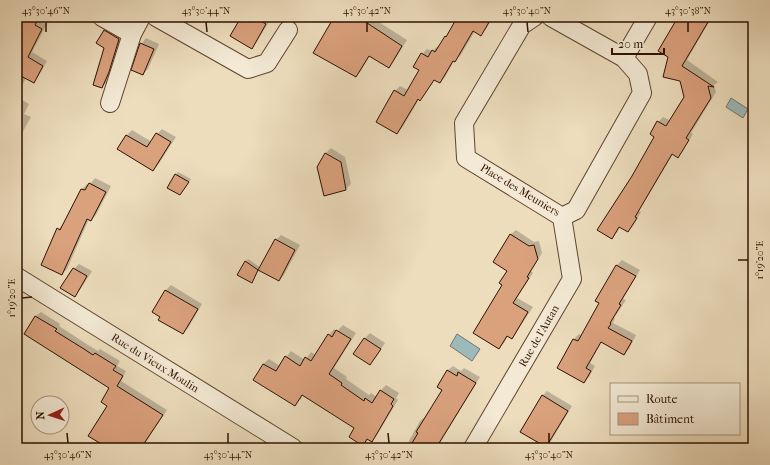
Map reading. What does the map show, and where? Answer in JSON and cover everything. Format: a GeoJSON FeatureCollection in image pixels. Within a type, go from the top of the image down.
{"type":"FeatureCollection","features":[{"type":"Feature","properties":{"kind":"street"},"geometry":{"type":"LineString","coordinates":[[102,17],[132,34]]}},
{"type":"Feature","properties":{"kind":"street"},"geometry":{"type":"LineString","coordinates":[[110,103],[132,34],[141,17]]}},
{"type":"Feature","properties":{"kind":"street"},"geometry":{"type":"LineString","coordinates":[[156,17],[248,69],[267,63],[288,30]]}},
{"type":"Feature","properties":{"kind":"street","name":"Place des Meuniers"},"geometry":{"type":"LineString","coordinates":[[534,17],[522,25],[464,123],[466,158],[562,217],[576,210],[642,93],[638,74],[624,58],[551,17]]}},
{"type":"Feature","properties":{"kind":"street"},"geometry":{"type":"LineString","coordinates":[[624,58],[648,17]]}},
{"type":"Feature","properties":{"kind":"street","name":"Rue de l'Autan"},"geometry":{"type":"LineString","coordinates":[[473,448],[572,279],[562,217]]}},
{"type":"Feature","properties":{"kind":"street","name":"Rue du Vieux Moulin"},"geometry":{"type":"LineString","coordinates":[[17,277],[293,448]]}},
{"type":"Feature","properties":{"kind":"water"},"geometry":{"type":"Polygon","coordinates":[[[731,98],[748,109],[743,118],[726,107],[731,98]]]}},
{"type":"Feature","properties":{"kind":"water"},"geometry":{"type":"Polygon","coordinates":[[[457,334],[480,349],[472,361],[450,346],[457,334]]]}},
{"type":"Feature","properties":{"kind":"building"},"geometry":{"type":"Polygon","coordinates":[[[17,17],[39,17],[35,25],[42,29],[28,57],[43,66],[34,83],[19,75],[17,78],[17,17]]]}},
{"type":"Feature","properties":{"kind":"building"},"geometry":{"type":"Polygon","coordinates":[[[241,17],[249,22],[252,17],[254,17],[266,24],[252,49],[230,36],[241,17]]]}},
{"type":"Feature","properties":{"kind":"building"},"geometry":{"type":"Polygon","coordinates":[[[334,17],[358,17],[402,46],[389,68],[369,56],[356,77],[313,53],[334,17]]]}},
{"type":"Feature","properties":{"kind":"building"},"geometry":{"type":"Polygon","coordinates":[[[449,17],[492,17],[481,36],[473,31],[455,62],[453,61],[440,83],[434,80],[420,101],[418,99],[397,134],[376,122],[394,90],[404,96],[419,70],[413,67],[421,53],[428,57],[432,50],[435,52],[445,36],[446,37],[455,21],[449,17]]]}},
{"type":"Feature","properties":{"kind":"building"},"geometry":{"type":"Polygon","coordinates":[[[678,17],[711,17],[682,66],[714,87],[708,86],[711,98],[686,138],[689,140],[678,158],[672,154],[635,217],[637,218],[628,232],[619,227],[612,239],[597,230],[632,176],[654,137],[650,134],[657,121],[666,126],[684,97],[680,81],[663,77],[668,57],[658,51],[678,17]]]}},
{"type":"Feature","properties":{"kind":"building"},"geometry":{"type":"Polygon","coordinates":[[[104,30],[119,39],[109,72],[102,88],[93,85],[104,48],[96,43],[104,30]]]}},
{"type":"Feature","properties":{"kind":"building"},"geometry":{"type":"Polygon","coordinates":[[[140,43],[154,49],[143,75],[131,70],[140,43]]]}},
{"type":"Feature","properties":{"kind":"building"},"geometry":{"type":"Polygon","coordinates":[[[156,133],[171,142],[153,171],[117,149],[126,135],[147,147],[156,133]]]}},
{"type":"Feature","properties":{"kind":"building"},"geometry":{"type":"Polygon","coordinates":[[[325,153],[341,162],[346,190],[324,196],[317,167],[325,153]]]}},
{"type":"Feature","properties":{"kind":"building"},"geometry":{"type":"Polygon","coordinates":[[[175,174],[189,182],[180,195],[167,188],[175,174]]]}},
{"type":"Feature","properties":{"kind":"building"},"geometry":{"type":"Polygon","coordinates":[[[89,183],[106,192],[91,221],[87,219],[62,275],[41,265],[57,228],[60,230],[81,189],[85,190],[89,183]]]}},
{"type":"Feature","properties":{"kind":"building"},"geometry":{"type":"Polygon","coordinates":[[[510,234],[529,246],[534,245],[538,259],[527,277],[529,278],[513,303],[528,312],[512,339],[507,336],[499,349],[473,333],[502,285],[499,283],[507,271],[493,262],[510,234]]]}},
{"type":"Feature","properties":{"kind":"building"},"geometry":{"type":"Polygon","coordinates":[[[275,239],[295,250],[279,281],[258,270],[275,239]]]}},
{"type":"Feature","properties":{"kind":"building"},"geometry":{"type":"Polygon","coordinates":[[[245,261],[258,270],[252,283],[237,275],[245,261]]]}},
{"type":"Feature","properties":{"kind":"building"},"geometry":{"type":"Polygon","coordinates":[[[616,265],[636,276],[619,304],[621,305],[608,328],[632,341],[624,355],[601,342],[586,368],[591,371],[584,383],[557,368],[573,339],[578,341],[599,303],[595,301],[616,265]]]}},
{"type":"Feature","properties":{"kind":"building"},"geometry":{"type":"Polygon","coordinates":[[[73,268],[87,276],[75,297],[60,288],[73,268]]]}},
{"type":"Feature","properties":{"kind":"building"},"geometry":{"type":"Polygon","coordinates":[[[165,290],[198,309],[183,334],[158,320],[160,317],[152,312],[165,290]]]}},
{"type":"Feature","properties":{"kind":"building"},"geometry":{"type":"Polygon","coordinates":[[[35,316],[57,329],[55,331],[93,355],[95,353],[116,366],[113,370],[123,376],[117,386],[163,415],[141,448],[108,448],[88,436],[107,406],[101,402],[109,388],[24,334],[35,316]]]}},
{"type":"Feature","properties":{"kind":"building"},"geometry":{"type":"Polygon","coordinates":[[[336,330],[351,339],[329,374],[342,383],[341,385],[364,401],[365,398],[372,403],[380,390],[394,399],[391,404],[393,406],[372,442],[367,439],[363,446],[349,437],[354,428],[302,395],[295,406],[253,380],[263,364],[276,371],[285,356],[300,366],[305,357],[311,361],[328,334],[332,337],[336,330]]]}},
{"type":"Feature","properties":{"kind":"building"},"geometry":{"type":"Polygon","coordinates":[[[364,338],[381,349],[370,365],[353,354],[364,338]]]}},
{"type":"Feature","properties":{"kind":"building"},"geometry":{"type":"Polygon","coordinates":[[[447,370],[457,376],[458,372],[476,383],[436,448],[409,448],[418,433],[416,432],[442,390],[437,387],[447,370]]]}},
{"type":"Feature","properties":{"kind":"building"},"geometry":{"type":"Polygon","coordinates":[[[542,395],[568,411],[546,447],[520,432],[542,395]]]}}]}
